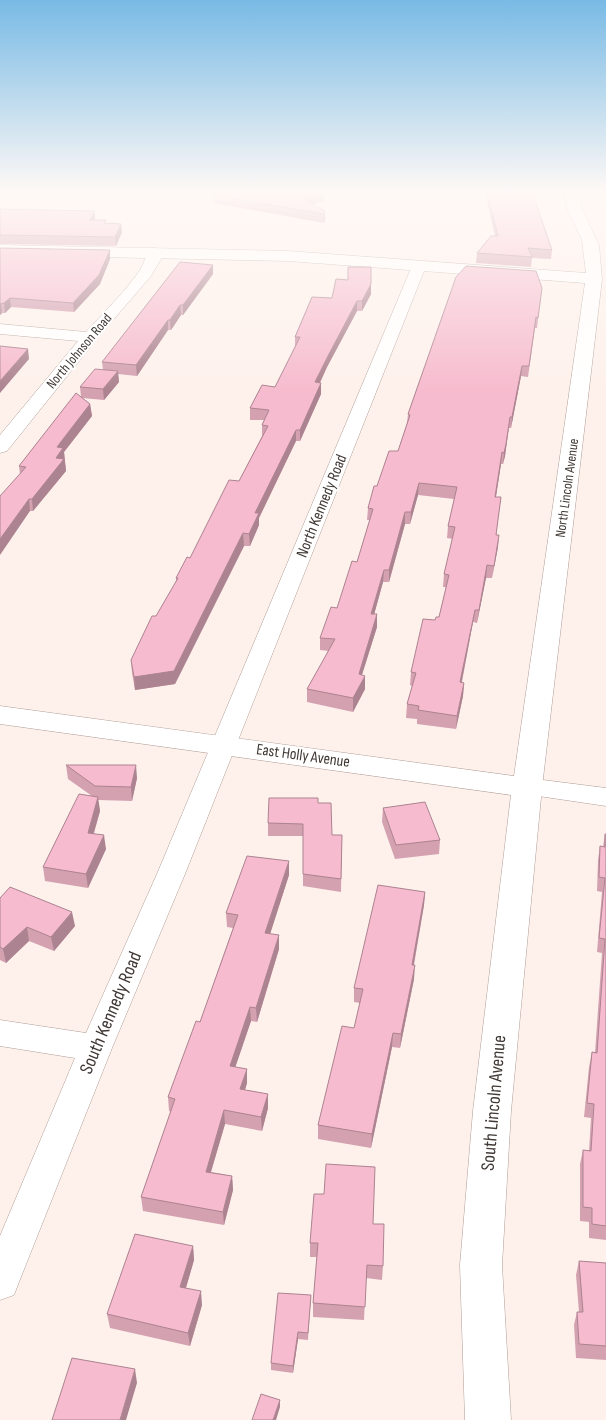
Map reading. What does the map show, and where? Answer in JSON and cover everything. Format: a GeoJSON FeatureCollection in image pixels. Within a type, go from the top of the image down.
{"type":"FeatureCollection","features":[{"type":"Feature","properties":{"kind":"street","name":"North Johnson Road"},"geometry":{"type":"LineString","coordinates":[[4,438],[146,273],[154,259]]}},
{"type":"Feature","properties":{"kind":"street"},"geometry":{"type":"LineString","coordinates":[[331,259],[600,279]]}},
{"type":"Feature","properties":{"kind":"street","name":"North Lincoln Avenue"},"geometry":{"type":"LineString","coordinates":[[527,787],[600,279],[595,259]]}},
{"type":"Feature","properties":{"kind":"street","name":"North Kennedy Road"},"geometry":{"type":"LineString","coordinates":[[223,745],[419,266]]}},
{"type":"Feature","properties":{"kind":"street"},"geometry":{"type":"LineString","coordinates":[[0,329],[90,337]]}},
{"type":"Feature","properties":{"kind":"street","name":"East Holly Avenue"},"geometry":{"type":"LineString","coordinates":[[0,715],[606,798]]}},
{"type":"Feature","properties":{"kind":"street","name":"South Kennedy Road"},"geometry":{"type":"LineString","coordinates":[[0,1282],[223,745]]}},
{"type":"Feature","properties":{"kind":"street","name":"South Lincoln Avenue"},"geometry":{"type":"LineString","coordinates":[[488,1420],[481,1265],[492,1111],[527,787]]}},
{"type":"Feature","properties":{"kind":"street"},"geometry":{"type":"LineString","coordinates":[[0,1032],[96,1048]]}},
{"type":"Feature","properties":{"kind":"building"},"geometry":{"type":"Polygon","coordinates":[[[0,259],[106,259],[99,275],[73,303],[10,298],[0,304],[0,259]]]}},
{"type":"Feature","properties":{"kind":"building"},"geometry":{"type":"Polygon","coordinates":[[[180,262],[213,265],[183,305],[180,305],[170,320],[168,320],[136,365],[102,362],[180,262]]]}},
{"type":"Feature","properties":{"kind":"building"},"geometry":{"type":"Polygon","coordinates":[[[466,266],[536,271],[542,288],[529,366],[522,366],[504,453],[502,452],[495,497],[501,497],[496,535],[499,535],[494,566],[487,565],[479,610],[475,610],[460,682],[464,683],[457,716],[418,710],[419,706],[407,704],[416,673],[411,672],[423,619],[435,620],[436,617],[439,617],[449,575],[444,574],[455,527],[448,526],[457,487],[419,483],[411,512],[405,512],[389,570],[384,570],[371,614],[377,614],[359,674],[365,676],[353,698],[307,689],[335,639],[320,638],[331,607],[337,608],[352,561],[357,562],[373,509],[368,508],[374,486],[377,486],[389,451],[398,451],[410,415],[408,414],[456,277],[466,266]]]}},
{"type":"Feature","properties":{"kind":"building"},"geometry":{"type":"Polygon","coordinates":[[[348,267],[371,267],[371,284],[362,301],[357,301],[315,382],[321,383],[300,430],[296,430],[255,513],[259,513],[249,534],[243,533],[174,671],[134,677],[131,660],[152,616],[156,616],[178,578],[176,578],[187,557],[190,558],[229,480],[239,481],[268,426],[262,425],[269,410],[250,408],[262,385],[275,387],[300,337],[295,337],[312,297],[332,298],[336,279],[348,280],[348,267]]]}},
{"type":"Feature","properties":{"kind":"building"},"geometry":{"type":"Polygon","coordinates":[[[0,346],[28,349],[0,381],[0,346]]]}},
{"type":"Feature","properties":{"kind":"building"},"geometry":{"type":"Polygon","coordinates":[[[95,369],[118,371],[103,389],[80,387],[95,369]]]}},
{"type":"Feature","properties":{"kind":"building"},"geometry":{"type":"Polygon","coordinates":[[[76,393],[90,404],[57,447],[63,448],[56,458],[64,459],[32,499],[29,499],[0,539],[0,496],[26,467],[19,466],[76,393]]]}},
{"type":"Feature","properties":{"kind":"building"},"geometry":{"type":"Polygon","coordinates":[[[66,765],[136,765],[131,787],[95,786],[66,765]]]}},
{"type":"Feature","properties":{"kind":"building"},"geometry":{"type":"Polygon","coordinates":[[[79,794],[98,797],[88,833],[104,835],[86,874],[43,867],[79,794]]]}},
{"type":"Feature","properties":{"kind":"building"},"geometry":{"type":"Polygon","coordinates":[[[269,798],[318,798],[318,803],[331,803],[332,835],[342,835],[341,879],[303,874],[303,824],[268,823],[269,798]]]}},
{"type":"Feature","properties":{"kind":"building"},"geometry":{"type":"Polygon","coordinates":[[[425,802],[440,840],[396,845],[383,808],[425,802]]]}},
{"type":"Feature","properties":{"kind":"building"},"geometry":{"type":"Polygon","coordinates":[[[605,834],[606,1226],[592,1224],[592,1208],[583,1207],[583,1150],[591,1151],[594,1104],[587,1103],[592,1052],[597,1053],[605,939],[599,938],[605,878],[599,877],[600,846],[605,847],[605,834]]]}},
{"type":"Feature","properties":{"kind":"building"},"geometry":{"type":"Polygon","coordinates":[[[247,856],[289,861],[265,933],[279,935],[256,1008],[250,1007],[230,1066],[247,1069],[240,1089],[268,1094],[261,1117],[224,1110],[206,1172],[232,1176],[223,1212],[141,1197],[175,1099],[168,1097],[196,1021],[200,1022],[238,915],[226,913],[247,856]]]}},
{"type":"Feature","properties":{"kind":"building"},"geometry":{"type":"Polygon","coordinates":[[[378,885],[425,892],[412,965],[415,965],[401,1034],[393,1033],[372,1134],[318,1125],[342,1026],[354,1028],[363,989],[354,988],[378,885]]]}},
{"type":"Feature","properties":{"kind":"building"},"geometry":{"type":"Polygon","coordinates":[[[10,887],[72,912],[51,937],[27,927],[3,949],[0,947],[0,898],[10,887]]]}},
{"type":"Feature","properties":{"kind":"building"},"geometry":{"type":"Polygon","coordinates":[[[326,1164],[375,1167],[373,1224],[384,1224],[383,1266],[367,1265],[365,1307],[313,1303],[318,1243],[310,1243],[314,1194],[324,1194],[326,1164]]]}},
{"type":"Feature","properties":{"kind":"building"},"geometry":{"type":"Polygon","coordinates":[[[135,1234],[193,1246],[180,1287],[201,1291],[188,1333],[107,1314],[135,1234]]]}},
{"type":"Feature","properties":{"kind":"building"},"geometry":{"type":"Polygon","coordinates":[[[579,1261],[606,1263],[606,1346],[579,1344],[577,1312],[583,1312],[579,1261]]]}},
{"type":"Feature","properties":{"kind":"building"},"geometry":{"type":"Polygon","coordinates":[[[278,1293],[311,1295],[308,1333],[298,1332],[293,1366],[271,1363],[278,1293]]]}},
{"type":"Feature","properties":{"kind":"building"},"geometry":{"type":"Polygon","coordinates":[[[72,1358],[135,1369],[120,1420],[52,1420],[72,1358]]]}},
{"type":"Feature","properties":{"kind":"building"},"geometry":{"type":"Polygon","coordinates":[[[261,1394],[280,1400],[273,1420],[252,1420],[261,1394]]]}}]}
